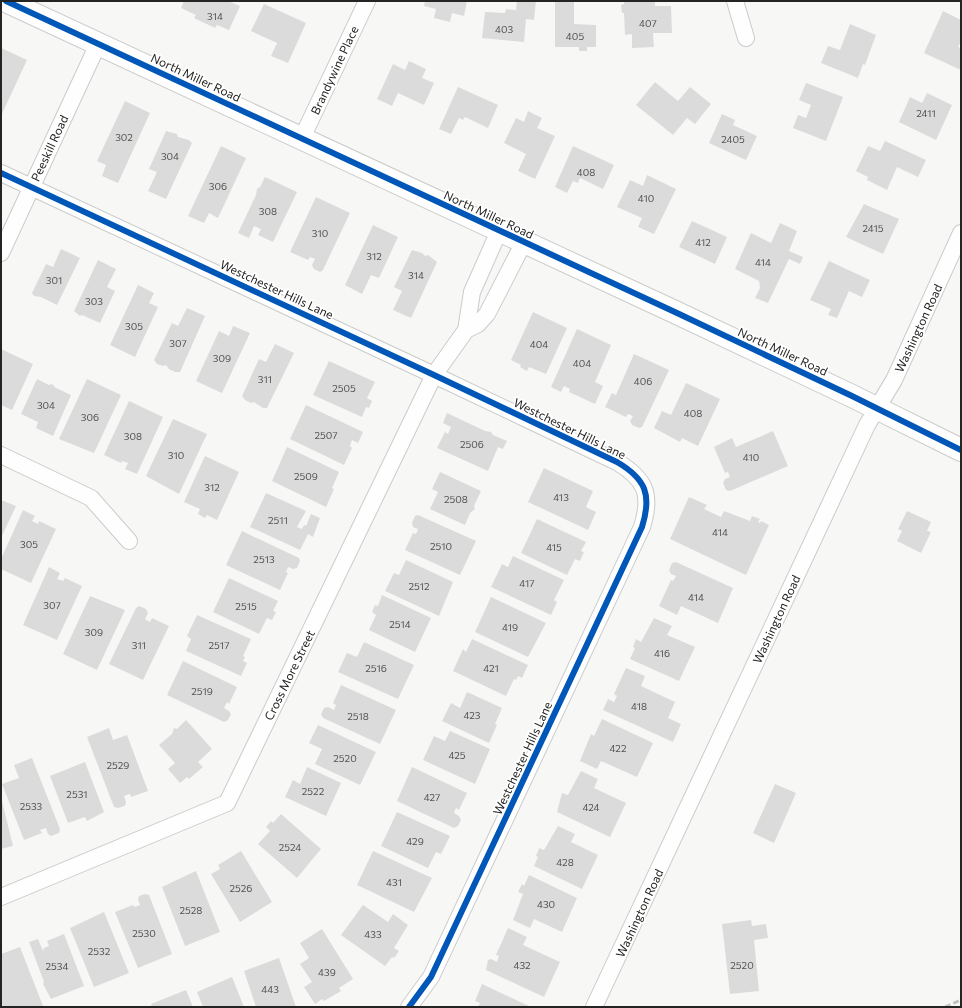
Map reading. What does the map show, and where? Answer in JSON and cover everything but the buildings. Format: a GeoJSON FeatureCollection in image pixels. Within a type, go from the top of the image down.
{"type":"FeatureCollection","features":[{"type":"Feature","properties":{"kind":"street","name":"North Miller Road"},"geometry":{"type":"LineString","coordinates":[[6,1],[524,242],[877,408],[961,450]]}},
{"type":"Feature","properties":{"kind":"street","name":"Brandywine Place"},"geometry":{"type":"LineString","coordinates":[[302,138],[367,1]]}},
{"type":"Feature","properties":{"kind":"street"},"geometry":{"type":"LineString","coordinates":[[735,1],[746,38]]}},
{"type":"Feature","properties":{"kind":"street","name":"Peeskill Road"},"geometry":{"type":"LineString","coordinates":[[1,253],[98,44]]}},
{"type":"Feature","properties":{"kind":"street","name":"Westchester Hills Lane"},"geometry":{"type":"LineString","coordinates":[[1,173],[434,375],[629,469],[639,478],[645,489],[647,500],[646,514],[642,527],[431,977],[409,1007]]}},
{"type":"Feature","properties":{"kind":"street","name":"Cross More Street"},"geometry":{"type":"LineString","coordinates":[[1,897],[227,803],[434,375],[466,330],[472,292],[499,231]]}},
{"type":"Feature","properties":{"kind":"street","name":"Washington Road"},"geometry":{"type":"LineString","coordinates":[[594,1007],[860,439],[894,380],[961,233]]}},
{"type":"Feature","properties":{"kind":"street","name":"Cross More Street"},"geometry":{"type":"LineString","coordinates":[[466,330],[478,324],[487,314],[524,242]]}},
{"type":"Feature","properties":{"kind":"street"},"geometry":{"type":"LineString","coordinates":[[1,455],[90,498],[129,541]]}},
{"type":"Feature","properties":{"kind":"railway"},"geometry":{"type":"LineString","coordinates":[[945,1007],[961,1000]]}},
{"type":"Feature","properties":{"kind":"cycle path"},"geometry":{"type":"LineString","coordinates":[[6,1],[677,313],[852,396],[961,450]]}},
{"type":"Feature","properties":{"kind":"cycle path"},"geometry":{"type":"LineString","coordinates":[[1,173],[617,462],[635,475],[644,489],[646,506],[642,527],[431,977],[409,1007]]}}]}
